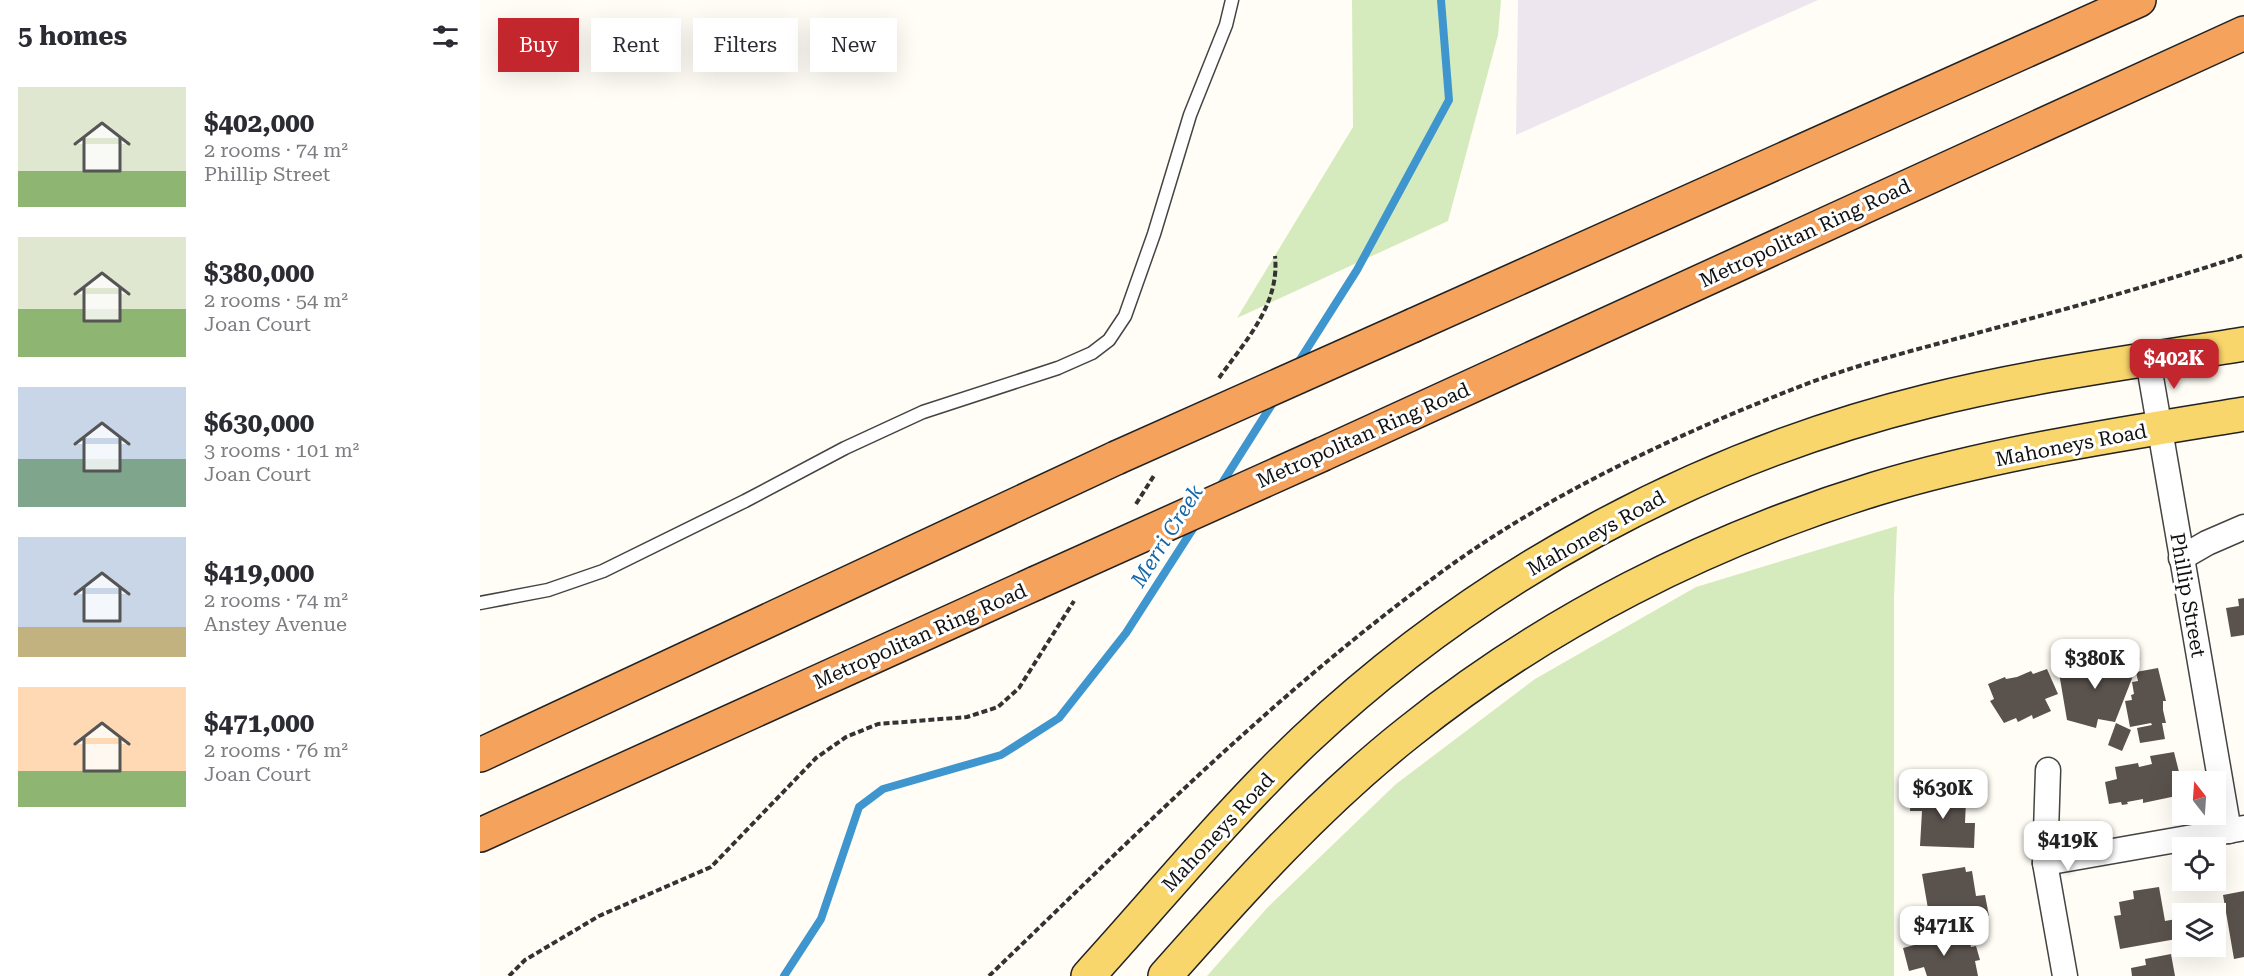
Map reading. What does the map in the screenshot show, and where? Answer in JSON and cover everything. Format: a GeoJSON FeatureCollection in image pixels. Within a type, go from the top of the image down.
{"type":"FeatureCollection","features":[{"type":"Feature","properties":{"kind":"highway"},"geometry":{"type":"LineString","coordinates":[[480,755],[1116,458],[2139,0]]}},
{"type":"Feature","properties":{"kind":"highway","name":"Metropolitan Ring Road"},"geometry":{"type":"LineString","coordinates":[[480,835],[1323,454],[2244,33]]}},
{"type":"Feature","properties":{"kind":"main road","name":"Mahoneys Road"},"geometry":{"type":"LineString","coordinates":[[1088,976],[1241,803],[1307,738],[1380,675],[1455,617],[1589,533],[1731,465],[1828,429],[1929,400],[2244,344]]}},
{"type":"Feature","properties":{"kind":"main road","name":"Mahoneys Road"},"geometry":{"type":"LineString","coordinates":[[1165,976],[1260,869],[1332,798],[1406,734],[1503,662],[1590,610],[1684,561],[1781,521],[1875,489],[1960,466],[2244,414]]}},
{"type":"Feature","properties":{"kind":"street","name":"Phillip Street"},"geometry":{"type":"LineString","coordinates":[[2148,360],[2181,558],[2236,830]]}},
{"type":"Feature","properties":{"kind":"street"},"geometry":{"type":"LineString","coordinates":[[2181,558],[2207,543],[2244,527]]}},
{"type":"Feature","properties":{"kind":"street"},"geometry":{"type":"LineString","coordinates":[[2048,770],[2045,863],[2065,976]]}},
{"type":"Feature","properties":{"kind":"street"},"geometry":{"type":"LineString","coordinates":[[2045,863],[2236,830]]}},
{"type":"Feature","properties":{"kind":"lane"},"geometry":{"type":"LineString","coordinates":[[480,603],[548,590],[603,571],[726,511],[845,448],[913,417],[1058,368],[1092,353],[1109,340],[1125,316],[1154,234],[1190,115],[1226,25],[1232,0]]}},
{"type":"Feature","properties":{"kind":"shaded area"},"geometry":{"type":"Polygon","coordinates":[[[1518,0],[1818,0],[1516,135],[1518,0]]]}},
{"type":"Feature","properties":{"kind":"green space"},"geometry":{"type":"Polygon","coordinates":[[[1352,0],[1501,0],[1498,35],[1448,221],[1237,318],[1353,127],[1352,0]]]}},
{"type":"Feature","properties":{"kind":"green space"},"geometry":{"type":"Polygon","coordinates":[[[1897,526],[1894,597],[1894,976],[1207,976],[1267,908],[1396,784],[1535,679],[1696,587],[1897,526]]]}},
{"type":"Feature","properties":{"kind":"building"},"geometry":{"type":"Polygon","coordinates":[[[2244,598],[2244,635],[2231,637],[2226,608],[2239,606],[2238,599],[2244,598]]]}},
{"type":"Feature","properties":{"kind":"building"},"geometry":{"type":"Polygon","coordinates":[[[2140,658],[2115,722],[2098,719],[2096,728],[2067,720],[2058,667],[2096,659],[2098,666],[2140,658]]]}},
{"type":"Feature","properties":{"kind":"building"},"geometry":{"type":"Polygon","coordinates":[[[2158,668],[2166,701],[2163,701],[2163,710],[2166,723],[2162,723],[2165,739],[2140,743],[2137,728],[2152,725],[2151,723],[2130,727],[2125,701],[2132,700],[2131,695],[2134,694],[2132,682],[2138,681],[2136,672],[2158,668]]]}},
{"type":"Feature","properties":{"kind":"building"},"geometry":{"type":"Polygon","coordinates":[[[2047,669],[2058,694],[2045,699],[2051,711],[2033,719],[2032,715],[2018,722],[2016,718],[2004,723],[1990,701],[1994,699],[1988,684],[2005,677],[2006,679],[2017,677],[2031,671],[2033,674],[2047,669]]]}},
{"type":"Feature","properties":{"kind":"building"},"geometry":{"type":"Polygon","coordinates":[[[2116,723],[2131,730],[2122,751],[2108,745],[2116,723]]]}},
{"type":"Feature","properties":{"kind":"building"},"geometry":{"type":"Polygon","coordinates":[[[2174,752],[2179,771],[2172,771],[2172,797],[2143,803],[2143,799],[2122,805],[2121,802],[2109,804],[2105,782],[2117,779],[2115,767],[2138,763],[2139,767],[2152,764],[2150,756],[2174,752]]]}},
{"type":"Feature","properties":{"kind":"building"},"geometry":{"type":"Polygon","coordinates":[[[1911,790],[1946,792],[1946,799],[1966,800],[1965,823],[1975,823],[1974,848],[1920,846],[1922,811],[1910,811],[1911,790]]]}},
{"type":"Feature","properties":{"kind":"building"},"geometry":{"type":"Polygon","coordinates":[[[1965,867],[1966,872],[1972,871],[1976,896],[1985,895],[1989,916],[1931,926],[1922,874],[1965,867]]]}},
{"type":"Feature","properties":{"kind":"building"},"geometry":{"type":"Polygon","coordinates":[[[2159,887],[2165,921],[2172,920],[2172,940],[2120,949],[2114,916],[2121,915],[2119,902],[2134,899],[2133,891],[2159,887]]]}},
{"type":"Feature","properties":{"kind":"building"},"geometry":{"type":"Polygon","coordinates":[[[2244,891],[2244,957],[2234,959],[2223,895],[2244,891]]]}},
{"type":"Feature","properties":{"kind":"building"},"geometry":{"type":"Polygon","coordinates":[[[1967,931],[1971,947],[1976,946],[1980,960],[1975,961],[1978,976],[1927,976],[1924,967],[1909,971],[1903,948],[1967,931]]]}},
{"type":"Feature","properties":{"kind":"building"},"geometry":{"type":"Polygon","coordinates":[[[2171,954],[2175,976],[2132,976],[2131,968],[2146,965],[2145,959],[2171,954]]]}},
{"type":"Feature","properties":{"kind":"waterway","name":"Merri Creek"},"geometry":{"type":"LineString","coordinates":[[1296,366],[1357,270],[1449,100],[1441,0]]}},
{"type":"Feature","properties":{"kind":"waterway","name":"Merri Creek"},"geometry":{"type":"LineString","coordinates":[[1219,488],[1276,398]]}},
{"type":"Feature","properties":{"kind":"waterway","name":"Merri Creek"},"geometry":{"type":"LineString","coordinates":[[784,976],[821,919],[859,807],[883,789],[1001,755],[1059,718],[1126,633],[1196,524]]}}]}
